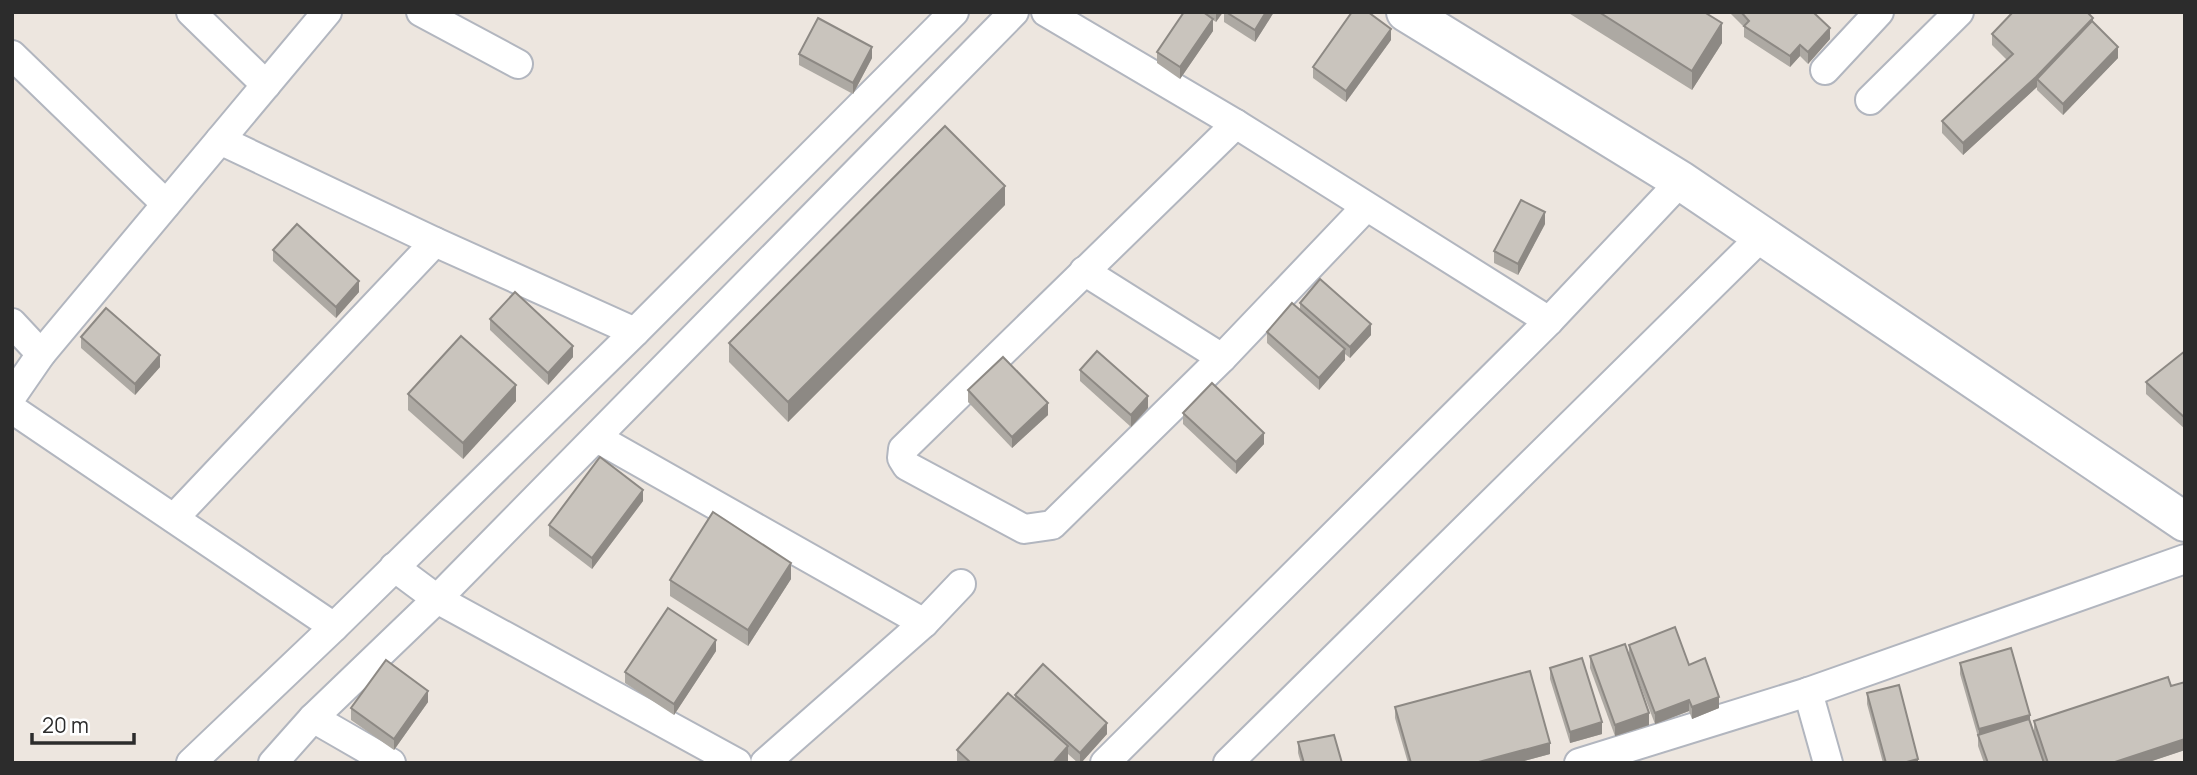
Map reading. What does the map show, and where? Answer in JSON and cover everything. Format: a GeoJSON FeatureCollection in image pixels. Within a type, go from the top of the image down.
{"type":"FeatureCollection","features":[{"type":"Feature","properties":{"kind":"street"},"geometry":{"type":"LineString","coordinates":[[191,12],[266,85]]}},
{"type":"Feature","properties":{"kind":"street"},"geometry":{"type":"LineString","coordinates":[[12,396],[41,354],[327,12]]}},
{"type":"Feature","properties":{"kind":"street"},"geometry":{"type":"LineString","coordinates":[[421,12],[518,64]]}},
{"type":"Feature","properties":{"kind":"street"},"geometry":{"type":"LineString","coordinates":[[191,763],[635,332],[954,12]]}},
{"type":"Feature","properties":{"kind":"street"},"geometry":{"type":"LineString","coordinates":[[273,763],[313,718],[437,600],[1014,12]]}},
{"type":"Feature","properties":{"kind":"street"},"geometry":{"type":"LineString","coordinates":[[1046,12],[1236,124],[1549,321]]}},
{"type":"Feature","properties":{"kind":"street"},"geometry":{"type":"LineString","coordinates":[[1406,12],[1681,181],[2185,522]]}},
{"type":"Feature","properties":{"kind":"street"},"geometry":{"type":"LineString","coordinates":[[1825,70],[1879,12]]}},
{"type":"Feature","properties":{"kind":"street"},"geometry":{"type":"LineString","coordinates":[[1870,100],[1959,12]]}},
{"type":"Feature","properties":{"kind":"street"},"geometry":{"type":"LineString","coordinates":[[12,55],[166,204]]}},
{"type":"Feature","properties":{"kind":"street"},"geometry":{"type":"LineString","coordinates":[[1236,124],[903,449],[902,458],[907,466],[1024,529],[1052,525],[1222,358],[1366,207]]}},
{"type":"Feature","properties":{"kind":"street"},"geometry":{"type":"LineString","coordinates":[[220,140],[435,242],[635,332]]}},
{"type":"Feature","properties":{"kind":"street"},"geometry":{"type":"LineString","coordinates":[[1105,763],[1549,321],[1681,181]]}},
{"type":"Feature","properties":{"kind":"street"},"geometry":{"type":"LineString","coordinates":[[1228,763],[1763,235]]}},
{"type":"Feature","properties":{"kind":"street"},"geometry":{"type":"LineString","coordinates":[[174,518],[435,242]]}},
{"type":"Feature","properties":{"kind":"street"},"geometry":{"type":"LineString","coordinates":[[1084,271],[1222,358]]}},
{"type":"Feature","properties":{"kind":"street"},"geometry":{"type":"LineString","coordinates":[[12,324],[41,354]]}},
{"type":"Feature","properties":{"kind":"street"},"geometry":{"type":"LineString","coordinates":[[12,409],[334,627]]}},
{"type":"Feature","properties":{"kind":"street"},"geometry":{"type":"LineString","coordinates":[[597,438],[923,623]]}},
{"type":"Feature","properties":{"kind":"street"},"geometry":{"type":"LineString","coordinates":[[1579,763],[1808,692],[2185,559]]}},
{"type":"Feature","properties":{"kind":"street"},"geometry":{"type":"LineString","coordinates":[[394,568],[437,600],[737,763]]}},
{"type":"Feature","properties":{"kind":"street"},"geometry":{"type":"LineString","coordinates":[[765,763],[923,623],[961,584]]}},
{"type":"Feature","properties":{"kind":"street"},"geometry":{"type":"LineString","coordinates":[[1808,692],[1828,763]]}},
{"type":"Feature","properties":{"kind":"street"},"geometry":{"type":"LineString","coordinates":[[313,718],[391,763]]}},
{"type":"Feature","properties":{"kind":"building"},"geometry":{"type":"Polygon","coordinates":[[[1184,12],[1203,12],[1213,19],[1180,67],[1157,52],[1184,12]]]}},
{"type":"Feature","properties":{"kind":"building"},"geometry":{"type":"Polygon","coordinates":[[[1226,12],[1266,12],[1255,30],[1226,12]]]}},
{"type":"Feature","properties":{"kind":"building"},"geometry":{"type":"Polygon","coordinates":[[[1352,12],[1368,12],[1391,29],[1346,91],[1313,67],[1352,12]]]}},
{"type":"Feature","properties":{"kind":"building"},"geometry":{"type":"Polygon","coordinates":[[[1599,12],[1704,12],[1722,23],[1692,71],[1599,12]]]}},
{"type":"Feature","properties":{"kind":"building"},"geometry":{"type":"Polygon","coordinates":[[[1741,12],[1813,12],[1830,28],[1808,52],[1800,45],[1790,56],[1744,26],[1749,21],[1741,12]]]}},
{"type":"Feature","properties":{"kind":"building"},"geometry":{"type":"Polygon","coordinates":[[[2013,12],[2087,12],[2093,18],[2036,77],[1963,143],[1942,121],[2013,54],[1992,34],[2013,12]]]}},
{"type":"Feature","properties":{"kind":"building"},"geometry":{"type":"Polygon","coordinates":[[[818,18],[872,47],[853,83],[799,54],[818,18]]]}},
{"type":"Feature","properties":{"kind":"building"},"geometry":{"type":"Polygon","coordinates":[[[2092,21],[2118,47],[2063,104],[2037,79],[2092,21]]]}},
{"type":"Feature","properties":{"kind":"building"},"geometry":{"type":"Polygon","coordinates":[[[945,126],[1005,186],[788,402],[729,343],[945,126]]]}},
{"type":"Feature","properties":{"kind":"building"},"geometry":{"type":"Polygon","coordinates":[[[1521,200],[1545,212],[1518,264],[1494,251],[1521,200]]]}},
{"type":"Feature","properties":{"kind":"building"},"geometry":{"type":"Polygon","coordinates":[[[297,224],[359,281],[336,307],[273,250],[297,224]]]}},
{"type":"Feature","properties":{"kind":"building"},"geometry":{"type":"Polygon","coordinates":[[[1320,279],[1371,324],[1350,347],[1300,303],[1320,279]]]}},
{"type":"Feature","properties":{"kind":"building"},"geometry":{"type":"Polygon","coordinates":[[[515,292],[573,346],[548,373],[490,319],[515,292]]]}},
{"type":"Feature","properties":{"kind":"building"},"geometry":{"type":"Polygon","coordinates":[[[1292,303],[1345,349],[1319,378],[1267,332],[1292,303]]]}},
{"type":"Feature","properties":{"kind":"building"},"geometry":{"type":"Polygon","coordinates":[[[106,308],[160,355],[135,384],[81,337],[106,308]]]}},
{"type":"Feature","properties":{"kind":"building"},"geometry":{"type":"Polygon","coordinates":[[[461,336],[516,385],[463,443],[408,394],[461,336]]]}},
{"type":"Feature","properties":{"kind":"building"},"geometry":{"type":"Polygon","coordinates":[[[1097,351],[1148,396],[1131,415],[1080,370],[1097,351]]]}},
{"type":"Feature","properties":{"kind":"building"},"geometry":{"type":"Polygon","coordinates":[[[2185,351],[2185,418],[2146,382],[2185,351]]]}},
{"type":"Feature","properties":{"kind":"building"},"geometry":{"type":"Polygon","coordinates":[[[1003,357],[1048,403],[1012,437],[968,390],[1003,357]]]}},
{"type":"Feature","properties":{"kind":"building"},"geometry":{"type":"Polygon","coordinates":[[[1212,383],[1264,433],[1236,462],[1183,413],[1212,383]]]}},
{"type":"Feature","properties":{"kind":"building"},"geometry":{"type":"Polygon","coordinates":[[[600,457],[643,490],[592,558],[549,525],[600,457]]]}},
{"type":"Feature","properties":{"kind":"building"},"geometry":{"type":"Polygon","coordinates":[[[713,512],[791,563],[748,630],[670,580],[713,512]]]}},
{"type":"Feature","properties":{"kind":"building"},"geometry":{"type":"Polygon","coordinates":[[[668,608],[716,640],[674,704],[625,672],[668,608]]]}},
{"type":"Feature","properties":{"kind":"building"},"geometry":{"type":"Polygon","coordinates":[[[1675,627],[1689,665],[1705,658],[1719,697],[1692,707],[1689,700],[1655,713],[1629,645],[1675,627]]]}},
{"type":"Feature","properties":{"kind":"building"},"geometry":{"type":"Polygon","coordinates":[[[1625,644],[1649,713],[1615,725],[1590,656],[1625,644]]]}},
{"type":"Feature","properties":{"kind":"building"},"geometry":{"type":"Polygon","coordinates":[[[2011,648],[2030,715],[1979,729],[1960,663],[2011,648]]]}},
{"type":"Feature","properties":{"kind":"building"},"geometry":{"type":"Polygon","coordinates":[[[1582,658],[1602,722],[1570,732],[1550,668],[1582,658]]]}},
{"type":"Feature","properties":{"kind":"building"},"geometry":{"type":"Polygon","coordinates":[[[386,660],[428,691],[394,739],[351,708],[386,660]]]}},
{"type":"Feature","properties":{"kind":"building"},"geometry":{"type":"Polygon","coordinates":[[[1043,664],[1107,723],[1080,753],[1015,695],[1043,664]]]}},
{"type":"Feature","properties":{"kind":"building"},"geometry":{"type":"Polygon","coordinates":[[[1530,671],[1550,743],[1475,763],[1411,763],[1395,707],[1530,671]]]}},
{"type":"Feature","properties":{"kind":"building"},"geometry":{"type":"Polygon","coordinates":[[[2168,677],[2171,686],[2185,682],[2185,739],[2112,763],[2048,763],[2034,721],[2168,677]]]}},
{"type":"Feature","properties":{"kind":"building"},"geometry":{"type":"Polygon","coordinates":[[[1899,685],[1918,759],[1903,763],[1886,763],[1867,693],[1899,685]]]}},
{"type":"Feature","properties":{"kind":"building"},"geometry":{"type":"Polygon","coordinates":[[[1008,693],[1068,746],[1053,763],[971,763],[957,750],[1008,693]]]}},
{"type":"Feature","properties":{"kind":"building"},"geometry":{"type":"Polygon","coordinates":[[[2029,719],[2044,763],[1988,763],[1978,735],[2029,719]]]}},
{"type":"Feature","properties":{"kind":"building"},"geometry":{"type":"Polygon","coordinates":[[[1334,735],[1342,763],[1304,763],[1298,742],[1334,735]]]}}]}
